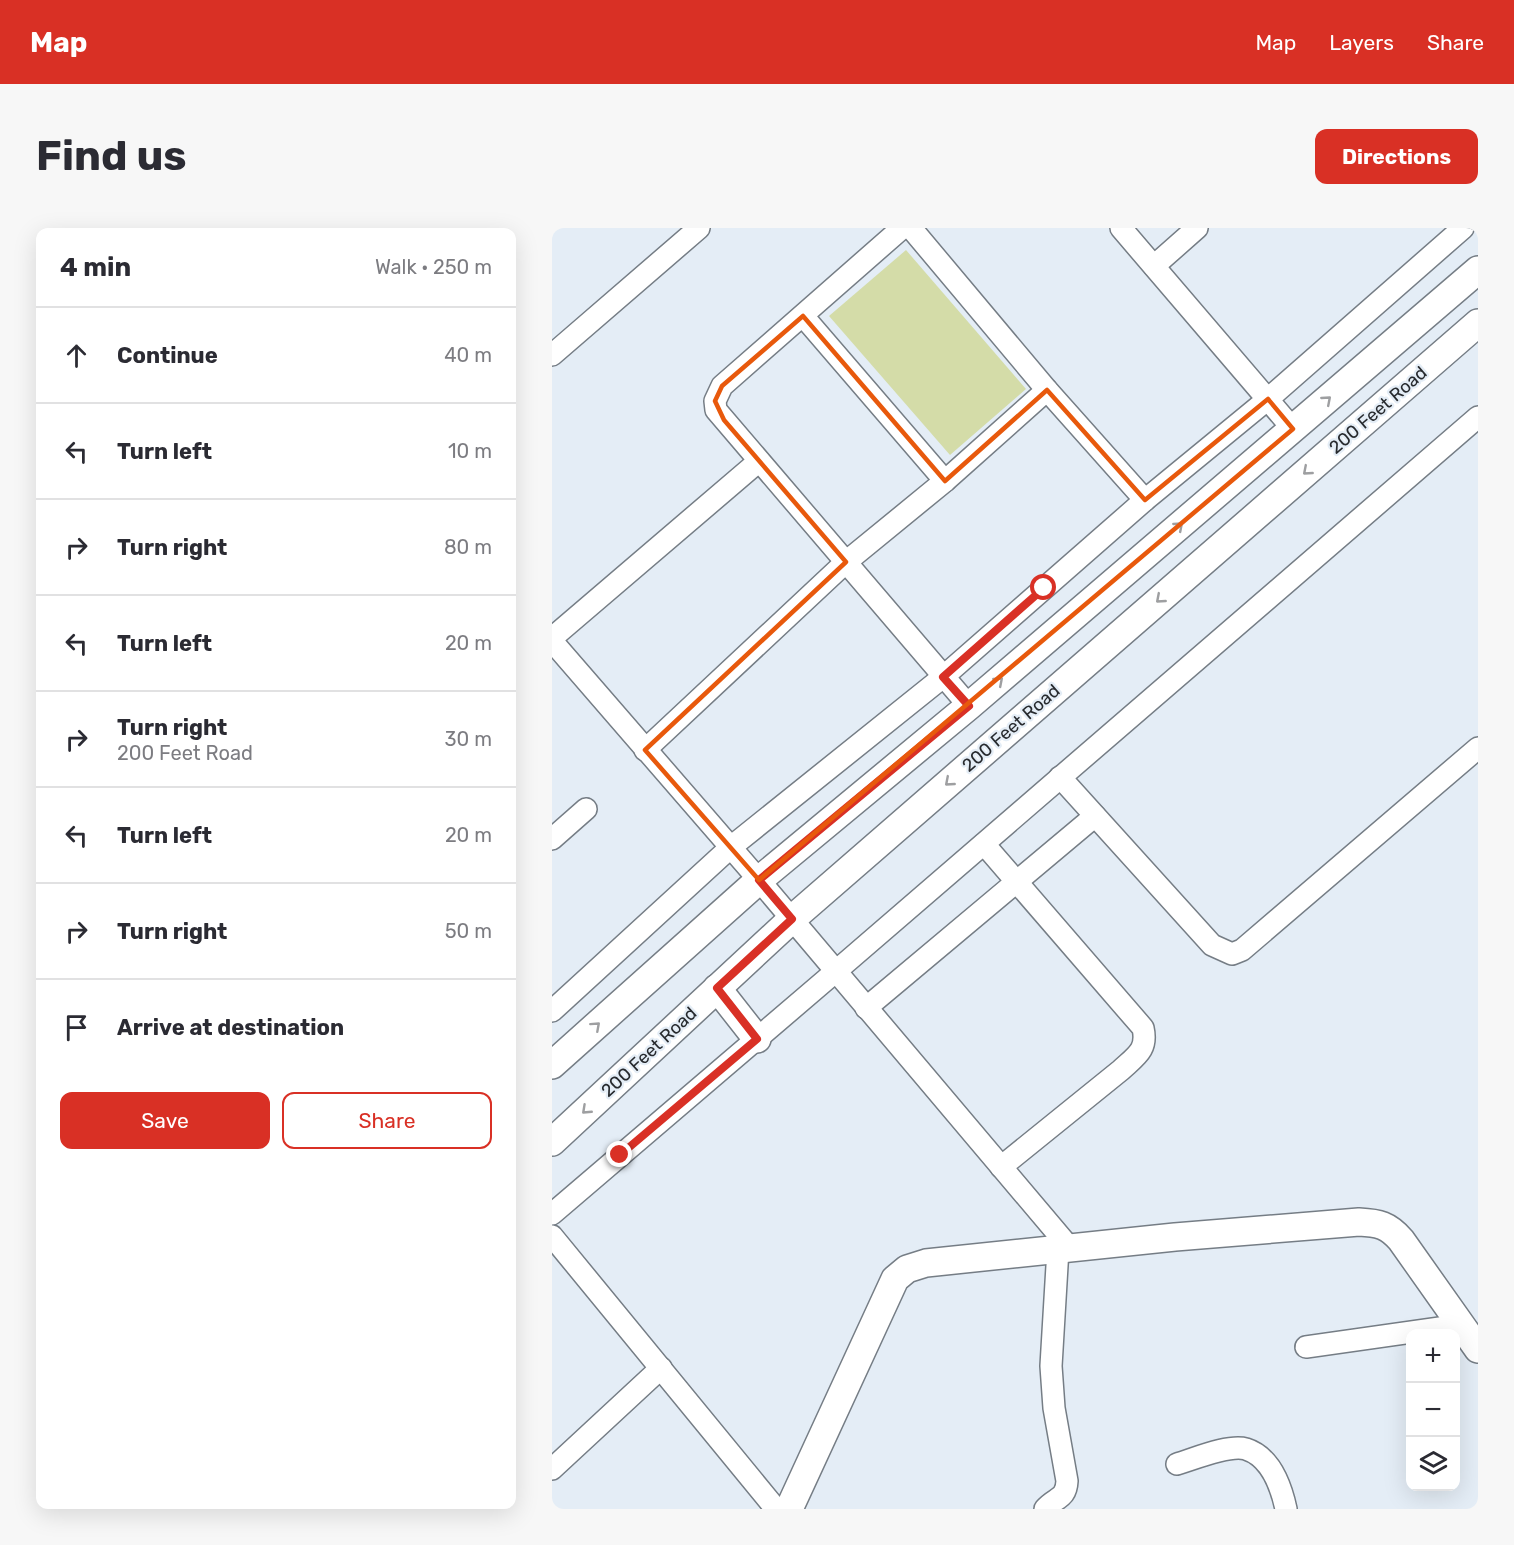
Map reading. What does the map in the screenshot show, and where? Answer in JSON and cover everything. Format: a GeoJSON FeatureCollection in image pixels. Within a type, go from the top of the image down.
{"type":"FeatureCollection","features":[{"type":"Feature","properties":{"kind":"street"},"geometry":{"type":"LineString","coordinates":[[552,355],[699,228]]}},
{"type":"Feature","properties":{"kind":"street"},"geometry":{"type":"LineString","coordinates":[[902,228],[722,386],[715,400],[716,410],[969,706]]}},
{"type":"Feature","properties":{"kind":"street"},"geometry":{"type":"LineString","coordinates":[[911,228],[1047,390],[1144,500]]}},
{"type":"Feature","properties":{"kind":"street"},"geometry":{"type":"LineString","coordinates":[[1121,228],[1293,429]]}},
{"type":"Feature","properties":{"kind":"street"},"geometry":{"type":"LineString","coordinates":[[1154,266],[1197,228]]}},
{"type":"Feature","properties":{"kind":"street"},"geometry":{"type":"LineString","coordinates":[[552,1011],[731,848],[943,677],[1144,500],[1268,399],[1463,228]]}},
{"type":"Feature","properties":{"kind":"street"},"geometry":{"type":"LineString","coordinates":[[552,1065],[759,880],[969,706],[1478,270]]}},
{"type":"Feature","properties":{"kind":"street"},"geometry":{"type":"LineString","coordinates":[[802,316],[945,481]]}},
{"type":"Feature","properties":{"kind":"street","name":"200 Feet Road"},"geometry":{"type":"LineString","coordinates":[[552,1142],[792,919],[1478,323]]}},
{"type":"Feature","properties":{"kind":"street"},"geometry":{"type":"LineString","coordinates":[[645,750],[846,562],[945,481],[1047,390]]}},
{"type":"Feature","properties":{"kind":"street"},"geometry":{"type":"LineString","coordinates":[[552,1214],[836,972],[1478,417]]}},
{"type":"Feature","properties":{"kind":"street"},"geometry":{"type":"LineString","coordinates":[[759,461],[552,639],[1001,1167],[1063,1248],[1051,1366],[1054,1408],[1066,1490],[1061,1497],[1045,1509]]}},
{"type":"Feature","properties":{"kind":"street"},"geometry":{"type":"LineString","coordinates":[[1060,777],[1212,945],[1232,954],[1242,950],[1478,748]]}},
{"type":"Feature","properties":{"kind":"street"},"geometry":{"type":"LineString","coordinates":[[552,839],[586,809]]}},
{"type":"Feature","properties":{"kind":"street"},"geometry":{"type":"LineString","coordinates":[[866,1008],[1095,816]]}},
{"type":"Feature","properties":{"kind":"street"},"geometry":{"type":"LineString","coordinates":[[984,844],[1143,1028],[1146,1041],[1140,1053],[1121,1070],[1001,1167]]}},
{"type":"Feature","properties":{"kind":"street"},"geometry":{"type":"LineString","coordinates":[[717,988],[757,1039]]}},
{"type":"Feature","properties":{"kind":"street"},"geometry":{"type":"LineString","coordinates":[[789,1509],[895,1279],[907,1269],[926,1263],[1324,1224],[1374,1222],[1391,1228],[1401,1240],[1478,1349]]}},
{"type":"Feature","properties":{"kind":"street"},"geometry":{"type":"LineString","coordinates":[[552,1236],[776,1509]]}},
{"type":"Feature","properties":{"kind":"street"},"geometry":{"type":"LineString","coordinates":[[1306,1347],[1461,1325]]}},
{"type":"Feature","properties":{"kind":"street"},"geometry":{"type":"LineString","coordinates":[[552,1469],[661,1368]]}},
{"type":"Feature","properties":{"kind":"street"},"geometry":{"type":"LineString","coordinates":[[1177,1464],[1224,1450],[1245,1449],[1263,1459],[1274,1473],[1282,1489],[1286,1509]]}},
{"type":"Feature","properties":{"kind":"highlighted area"},"geometry":{"type":"Polygon","coordinates":[[[803,316],[945,481],[1047,390],[1145,500],[1268,399],[1293,429],[759,880],[645,750],[846,562],[724,420],[715,401],[722,386],[803,316]]]}},
{"type":"Feature","properties":{"kind":"green space"},"geometry":{"type":"Polygon","coordinates":[[[906,250],[1026,389],[950,455],[829,316],[906,250]]]}},
{"type":"Feature","properties":{"kind":"route"},"geometry":{"type":"LineString","coordinates":[[620,1155],[757,1039],[717,988],[792,919],[759,880],[969,706],[943,677],[1044,588]]}}]}
